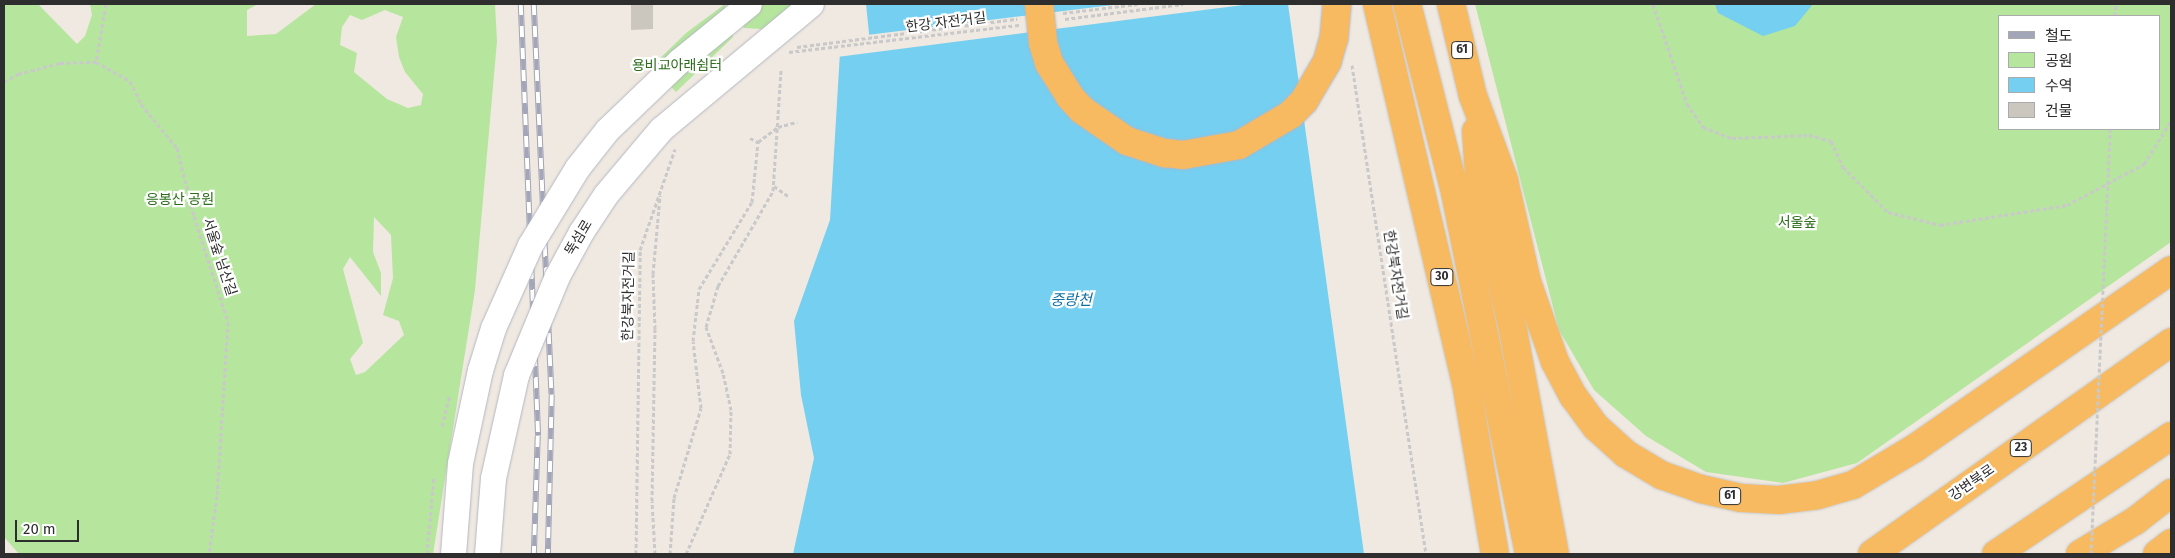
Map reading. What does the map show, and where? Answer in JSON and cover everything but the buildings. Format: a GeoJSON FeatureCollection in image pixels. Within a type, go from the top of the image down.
{"type":"FeatureCollection","features":[{"type":"Feature","properties":{"kind":"highway"},"geometry":{"type":"LineString","coordinates":[[1039,16],[1043,42],[1050,63],[1066,92],[1082,110],[1128,141],[1164,153],[1183,155],[1239,145],[1290,116],[1304,101],[1327,62],[1334,38],[1337,4]]}},
{"type":"Feature","properties":{"kind":"highway","name":"30"},"geometry":{"type":"LineString","coordinates":[[1377,4],[1466,383],[1495,554]]}},
{"type":"Feature","properties":{"kind":"highway"},"geometry":{"type":"LineString","coordinates":[[1407,4],[1455,193],[1529,554]]}},
{"type":"Feature","properties":{"kind":"highway","name":"61"},"geometry":{"type":"LineString","coordinates":[[1451,4],[1474,96],[1504,180],[1540,326],[1574,397],[1596,427],[1626,454],[1662,475],[1702,490],[1741,498],[1780,500],[1818,495],[1853,484],[1916,448],[2171,270]]}},
{"type":"Feature","properties":{"kind":"highway"},"geometry":{"type":"LineString","coordinates":[[1474,96],[1480,188],[1513,330],[1555,554]]}},
{"type":"Feature","properties":{"kind":"highway","name":"강변북로"},"geometry":{"type":"LineString","coordinates":[[1872,554],[2171,342]]}},
{"type":"Feature","properties":{"kind":"highway"},"geometry":{"type":"LineString","coordinates":[[1996,554],[2171,436]]}},
{"type":"Feature","properties":{"kind":"highway"},"geometry":{"type":"LineString","coordinates":[[2080,554],[2135,521],[2171,493]]}},
{"type":"Feature","properties":{"kind":"highway"},"geometry":{"type":"LineString","coordinates":[[2157,554],[2171,543]]}},
{"type":"Feature","properties":{"kind":"main road"},"geometry":{"type":"LineString","coordinates":[[454,554],[460,463],[480,370],[500,312],[530,245],[577,168],[607,130],[679,61],[749,4]]}},
{"type":"Feature","properties":{"kind":"main road","name":"뚝섬로"},"geometry":{"type":"LineString","coordinates":[[487,554],[493,478],[516,375],[557,276],[581,232],[606,194],[661,129],[811,4]]}},
{"type":"Feature","properties":{"kind":"path"},"geometry":{"type":"LineString","coordinates":[[4,82],[18,74],[60,63],[96,62],[106,4]]}},
{"type":"Feature","properties":{"kind":"path"},"geometry":{"type":"LineString","coordinates":[[781,48],[1137,4]]}},
{"type":"Feature","properties":{"kind":"path","name":"한강 자전거길"},"geometry":{"type":"LineString","coordinates":[[801,53],[1039,16],[1183,4]]}},
{"type":"Feature","properties":{"kind":"path"},"geometry":{"type":"LineString","coordinates":[[1653,4],[1687,104],[1703,126],[1732,138],[1809,135],[1831,141],[1843,166],[1888,212],[1940,224],[2067,204],[2144,164],[2171,121]]}},
{"type":"Feature","properties":{"kind":"path","name":"한강북자전거길"},"geometry":{"type":"LineString","coordinates":[[1350,54],[1426,554]]}},
{"type":"Feature","properties":{"kind":"path","name":"서울숲 남산길"},"geometry":{"type":"LineString","coordinates":[[96,62],[130,81],[141,104],[177,148],[194,216],[228,322],[217,496],[209,554]]}},
{"type":"Feature","properties":{"kind":"path"},"geometry":{"type":"LineString","coordinates":[[686,554],[730,454],[731,410],[723,373],[706,326],[718,286],[773,186],[781,70]]}},
{"type":"Feature","properties":{"kind":"path"},"geometry":{"type":"LineString","coordinates":[[670,554],[674,498],[701,408],[693,341],[699,290],[752,202],[758,142],[778,127],[797,122]]}},
{"type":"Feature","properties":{"kind":"path"},"geometry":{"type":"LineString","coordinates":[[2090,554],[2110,130]]}},
{"type":"Feature","properties":{"kind":"path"},"geometry":{"type":"LineString","coordinates":[[750,138],[758,142]]}},
{"type":"Feature","properties":{"kind":"path","name":"한강북자전거길"},"geometry":{"type":"LineString","coordinates":[[636,554],[640,250],[679,140]]}},
{"type":"Feature","properties":{"kind":"path"},"geometry":{"type":"LineString","coordinates":[[773,186],[790,197]]}},
{"type":"Feature","properties":{"kind":"path"},"geometry":{"type":"LineString","coordinates":[[655,554],[652,501],[655,329],[653,274],[660,191]]}},
{"type":"Feature","properties":{"kind":"green space","name":"응봉산 공원"},"geometry":{"type":"Polygon","coordinates":[[[4,4],[38,4],[77,44],[85,36],[92,15],[90,4],[258,4],[247,10],[247,36],[276,34],[316,4],[495,4],[497,41],[475,290],[433,554],[19,554],[4,537],[4,4]],[[385,10],[362,20],[350,15],[342,27],[340,45],[357,53],[354,72],[387,99],[408,108],[421,105],[423,94],[405,72],[399,57],[396,37],[403,17],[385,10]],[[374,217],[373,252],[381,273],[381,296],[350,257],[343,269],[363,343],[350,359],[356,375],[365,372],[404,335],[399,321],[383,315],[393,278],[391,235],[374,217]]]}},
{"type":"Feature","properties":{"kind":"green space","name":"용비교아래쉼터"},"geometry":{"type":"Polygon","coordinates":[[[725,4],[733,37],[676,92],[652,66],[686,33],[725,4]]]}},
{"type":"Feature","properties":{"kind":"green space","name":"용비교아래쉼터"},"geometry":{"type":"Polygon","coordinates":[[[735,4],[817,4],[762,29],[744,28],[735,4]]]}},
{"type":"Feature","properties":{"kind":"green space","name":"서울숲"},"geometry":{"type":"Polygon","coordinates":[[[1475,4],[2171,4],[2171,242],[1857,463],[1783,483],[1706,472],[1646,436],[1594,390],[1559,330],[1475,4]]]}},
{"type":"Feature","properties":{"kind":"water","name":"중랑천"},"geometry":{"type":"Polygon","coordinates":[[[866,4],[1288,4],[1364,554],[793,554],[814,458],[801,395],[794,321],[830,220],[840,52],[870,43],[866,4]]]}},
{"type":"Feature","properties":{"kind":"water"},"geometry":{"type":"Polygon","coordinates":[[[1715,4],[1813,4],[1795,26],[1763,36],[1718,13],[1715,4]]]}},
{"type":"Feature","properties":{"kind":"pier"},"geometry":{"type":"Polygon","coordinates":[[[1121,4],[1251,4],[837,57],[839,50],[868,41],[867,35],[1121,4]]]}},
{"type":"Feature","properties":{"kind":"railway"},"geometry":{"type":"LineString","coordinates":[[521,4],[538,436],[534,554]]}},
{"type":"Feature","properties":{"kind":"railway"},"geometry":{"type":"LineString","coordinates":[[534,4],[552,395],[548,554]]}}]}
